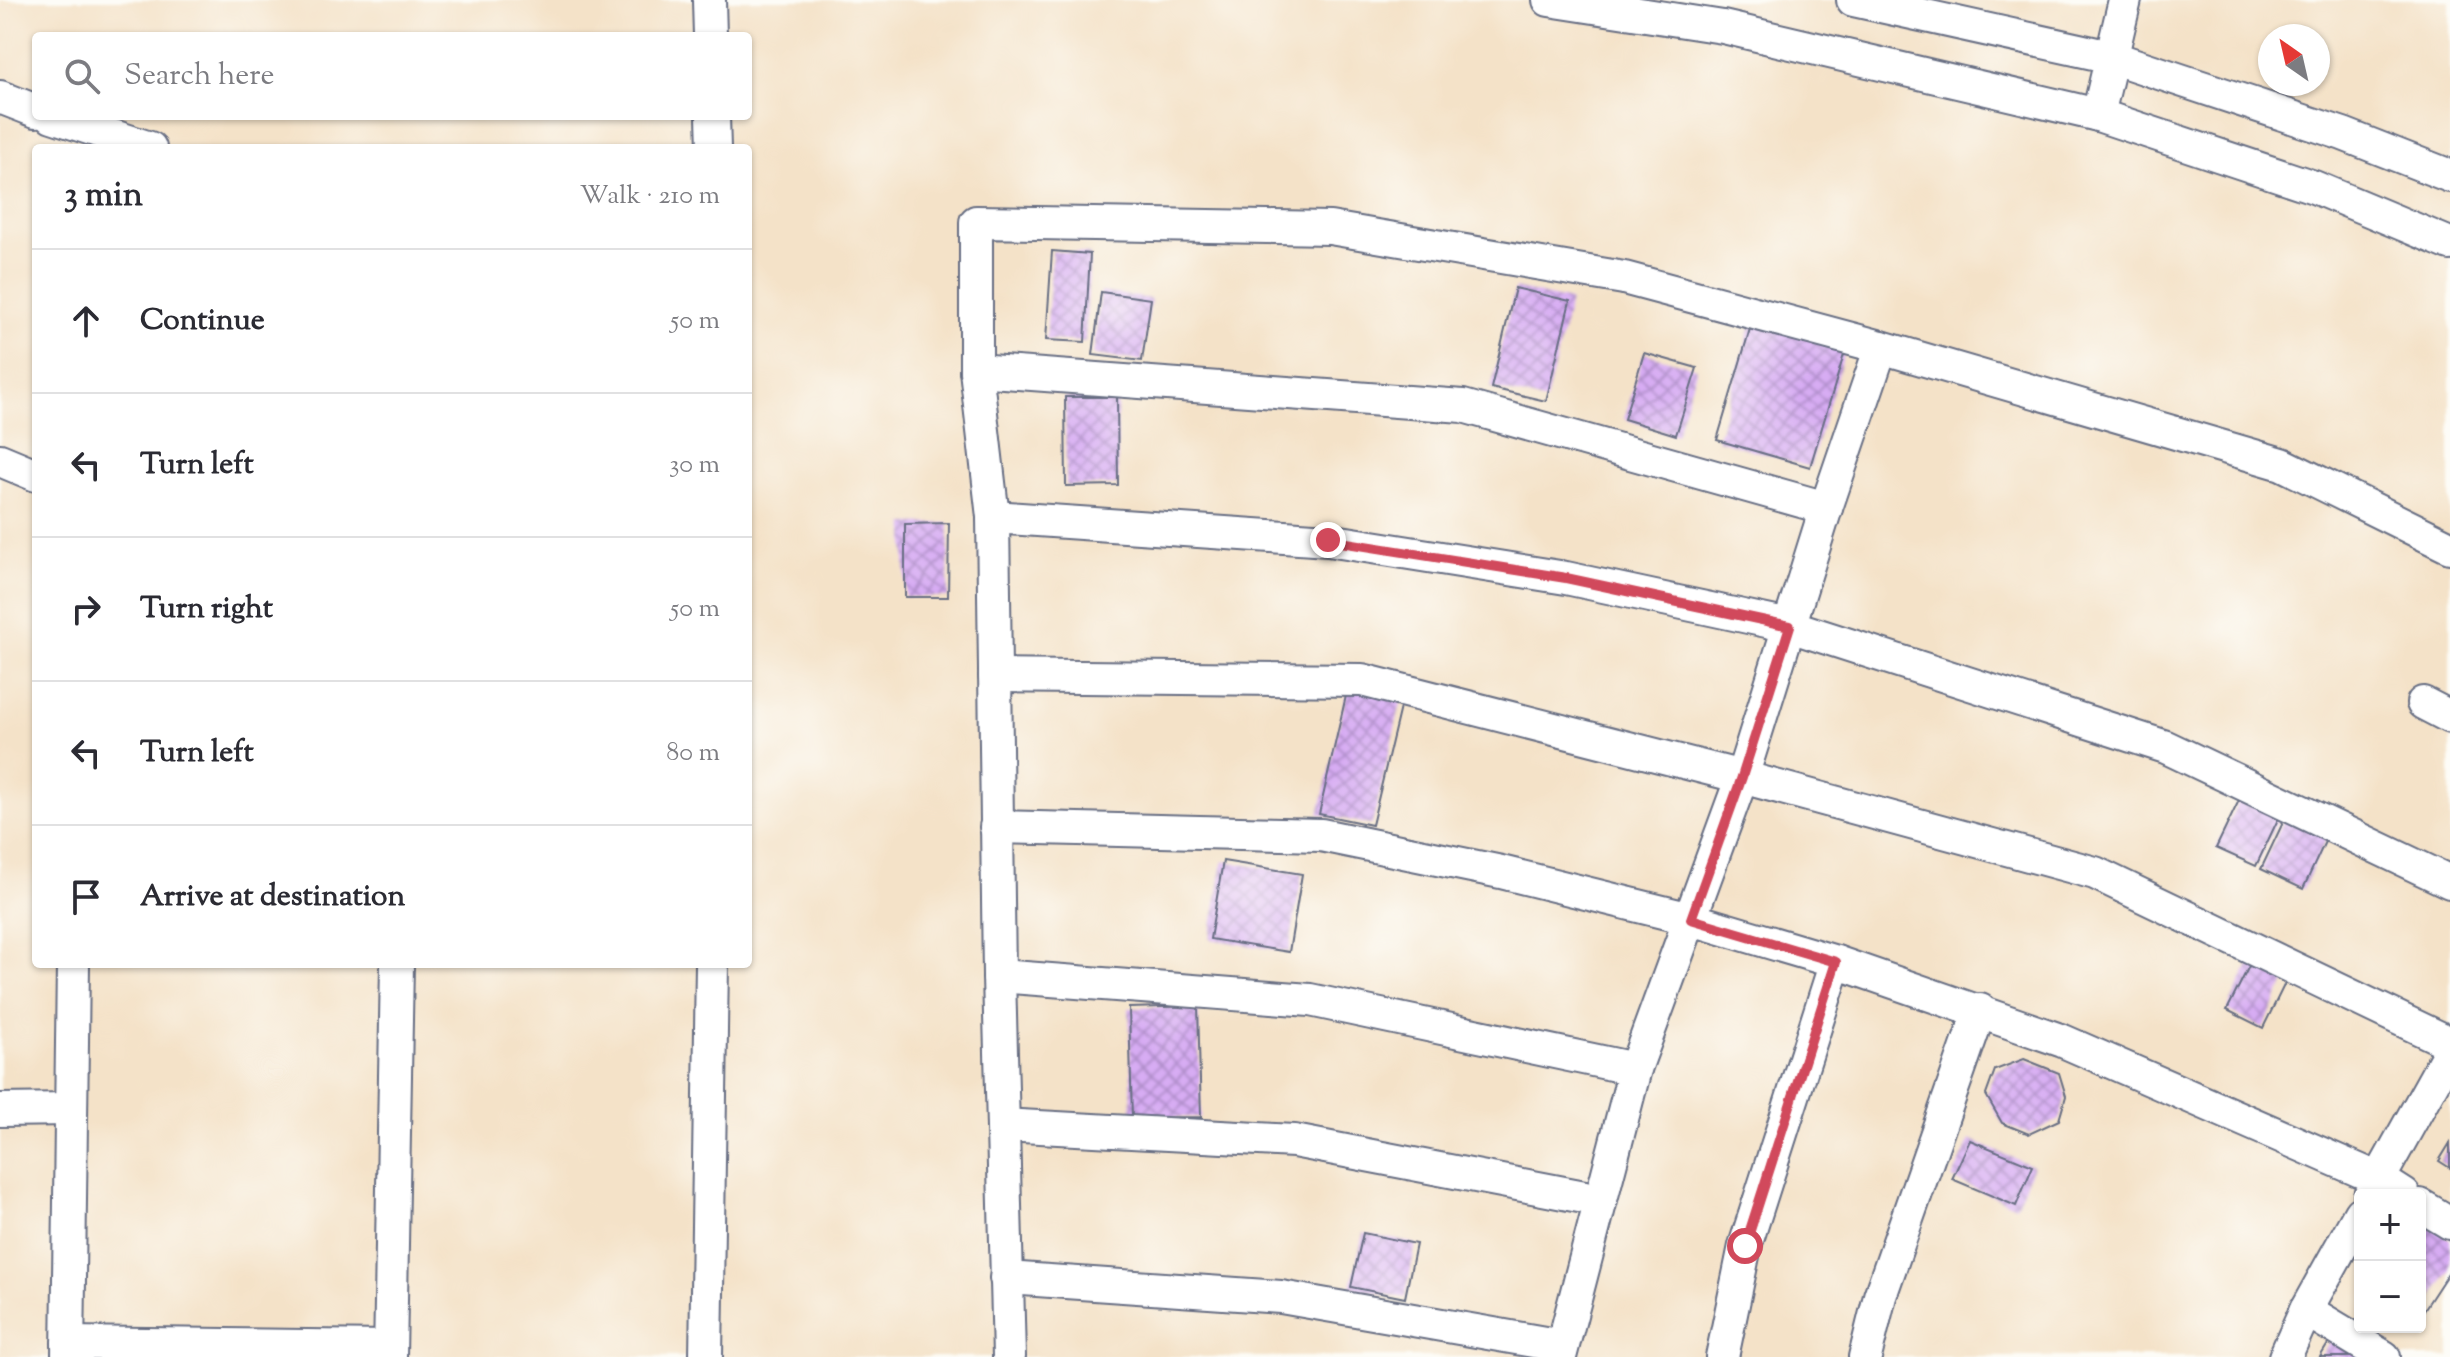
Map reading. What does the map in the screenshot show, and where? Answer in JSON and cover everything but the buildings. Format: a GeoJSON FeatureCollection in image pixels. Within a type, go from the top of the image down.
{"type":"FeatureCollection","features":[{"type":"Feature","properties":{"kind":"street"},"geometry":{"type":"LineString","coordinates":[[709,0],[710,32]]}},
{"type":"Feature","properties":{"kind":"street"},"geometry":{"type":"LineString","coordinates":[[1549,0],[1723,27],[2098,115],[2314,187],[2450,244]]}},
{"type":"Feature","properties":{"kind":"street"},"geometry":{"type":"LineString","coordinates":[[1853,0],[2111,57],[2343,134],[2450,176]]}},
{"type":"Feature","properties":{"kind":"street"},"geometry":{"type":"LineString","coordinates":[[2098,115],[2125,0]]}},
{"type":"Feature","properties":{"kind":"street"},"geometry":{"type":"LineString","coordinates":[[0,97],[32,109]]}},
{"type":"Feature","properties":{"kind":"street"},"geometry":{"type":"LineString","coordinates":[[64,120],[138,144]]}},
{"type":"Feature","properties":{"kind":"street"},"geometry":{"type":"LineString","coordinates":[[713,120],[714,144]]}},
{"type":"Feature","properties":{"kind":"street"},"geometry":{"type":"LineString","coordinates":[[1009,1357],[996,827],[993,517],[976,370],[976,222],[1330,228],[1624,278],[1881,347],[2282,464],[2450,547]]}},
{"type":"Feature","properties":{"kind":"street"},"geometry":{"type":"LineString","coordinates":[[1006,1278],[1281,1297],[1561,1351],[1635,1069],[1742,777],[1826,508],[1881,347]]}},
{"type":"Feature","properties":{"kind":"street"},"geometry":{"type":"LineString","coordinates":[[976,370],[1463,406],[1826,508]]}},
{"type":"Feature","properties":{"kind":"street"},"geometry":{"type":"LineString","coordinates":[[0,460],[32,473]]}},
{"type":"Feature","properties":{"kind":"street"},"geometry":{"type":"LineString","coordinates":[[993,517],[1328,540],[1566,578],[1790,626],[2166,747],[2450,882]]}},
{"type":"Feature","properties":{"kind":"street"},"geometry":{"type":"LineString","coordinates":[[995,676],[1362,680],[1742,777],[2095,873],[2450,1043]]}},
{"type":"Feature","properties":{"kind":"street"},"geometry":{"type":"LineString","coordinates":[[996,827],[1321,835],[1501,872],[1691,919],[1836,962],[2063,1041],[2382,1189]]}},
{"type":"Feature","properties":{"kind":"street"},"geometry":{"type":"LineString","coordinates":[[1722,1357],[1745,1246],[1836,962]]}},
{"type":"Feature","properties":{"kind":"street"},"geometry":{"type":"LineString","coordinates":[[73,968],[68,1350],[390,1352],[397,968]]}},
{"type":"Feature","properties":{"kind":"street"},"geometry":{"type":"LineString","coordinates":[[706,1357],[712,968]]}},
{"type":"Feature","properties":{"kind":"street"},"geometry":{"type":"LineString","coordinates":[[999,976],[1310,1000],[1635,1069]]}},
{"type":"Feature","properties":{"kind":"street"},"geometry":{"type":"LineString","coordinates":[[1865,1357],[1880,1296],[1980,1010]]}},
{"type":"Feature","properties":{"kind":"street"},"geometry":{"type":"LineString","coordinates":[[2384,1189],[2450,1051]]}},
{"type":"Feature","properties":{"kind":"street"},"geometry":{"type":"LineString","coordinates":[[0,1110],[71,1109]]}},
{"type":"Feature","properties":{"kind":"street"},"geometry":{"type":"LineString","coordinates":[[1004,1125],[1294,1141],[1600,1200]]}},
{"type":"Feature","properties":{"kind":"street"},"geometry":{"type":"LineString","coordinates":[[2426,1209],[2450,1223]]}},
{"type":"Feature","properties":{"kind":"street"},"geometry":{"type":"LineString","coordinates":[[2285,1357],[2306,1310],[2354,1224]]}},
{"type":"Feature","properties":{"kind":"street"},"geometry":{"type":"LineString","coordinates":[[2306,1310],[2384,1357]]}},
{"type":"Feature","properties":{"kind":"route"},"geometry":{"type":"LineString","coordinates":[[1328,540],[1566,578],[1790,626],[1742,777],[1691,919],[1836,962],[1745,1246]]}}]}
